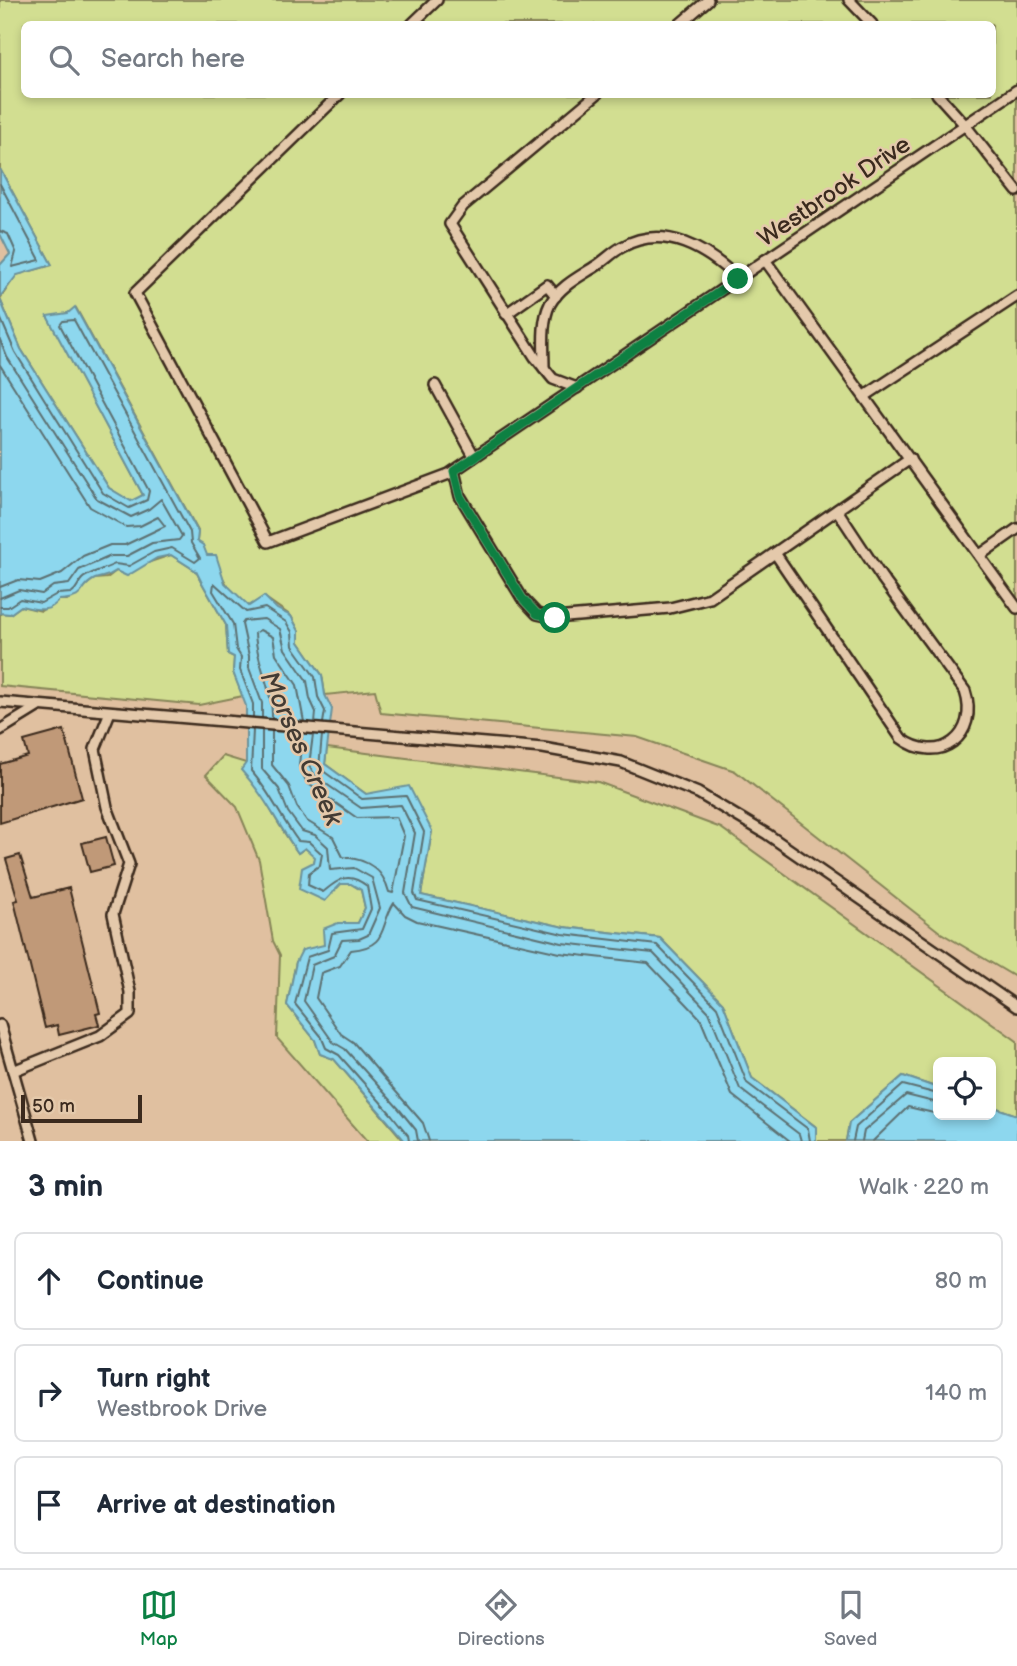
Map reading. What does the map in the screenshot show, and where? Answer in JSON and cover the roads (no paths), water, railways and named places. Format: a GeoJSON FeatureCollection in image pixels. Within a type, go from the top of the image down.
{"type":"FeatureCollection","features":[{"type":"Feature","properties":{"kind":"lane"},"geometry":{"type":"LineString","coordinates":[[415,21],[437,0]]}},
{"type":"Feature","properties":{"kind":"lane"},"geometry":{"type":"LineString","coordinates":[[684,21],[708,0]]}},
{"type":"Feature","properties":{"kind":"lane"},"geometry":{"type":"LineString","coordinates":[[849,0],[869,21]]}},
{"type":"Feature","properties":{"kind":"lane","name":"Westbrook Drive"},"geometry":{"type":"LineString","coordinates":[[336,98],[135,293],[268,542],[454,471],[1017,90]]}},
{"type":"Feature","properties":{"kind":"lane"},"geometry":{"type":"LineString","coordinates":[[577,387],[553,379],[544,368],[506,314],[450,224],[463,206],[592,98]]}},
{"type":"Feature","properties":{"kind":"lane"},"geometry":{"type":"LineString","coordinates":[[941,98],[1017,191]]}},
{"type":"Feature","properties":{"kind":"lane"},"geometry":{"type":"LineString","coordinates":[[544,368],[544,338],[549,305],[562,288],[622,247],[644,239],[672,238],[701,249],[738,279]]}},
{"type":"Feature","properties":{"kind":"lane"},"geometry":{"type":"LineString","coordinates":[[765,260],[1017,607]]}},
{"type":"Feature","properties":{"kind":"lane"},"geometry":{"type":"LineString","coordinates":[[506,314],[547,285],[556,296]]}},
{"type":"Feature","properties":{"kind":"lane"},"geometry":{"type":"LineString","coordinates":[[865,396],[1017,296]]}},
{"type":"Feature","properties":{"kind":"lane"},"geometry":{"type":"LineString","coordinates":[[435,385],[474,456]]}},
{"type":"Feature","properties":{"kind":"lane"},"geometry":{"type":"LineString","coordinates":[[454,471],[460,496],[522,598],[537,614],[546,617],[683,606],[723,592],[910,459]]}},
{"type":"Feature","properties":{"kind":"lane"},"geometry":{"type":"LineString","coordinates":[[775,553],[901,738],[924,750],[937,750],[950,744],[962,733],[968,719],[970,703],[965,691],[882,578],[837,510]]}},
{"type":"Feature","properties":{"kind":"lane"},"geometry":{"type":"LineString","coordinates":[[980,555],[1017,530]]}},
{"type":"Feature","properties":{"kind":"lane"},"geometry":{"type":"LineString","coordinates":[[0,702],[583,753],[659,775],[698,793],[766,834],[1017,1007]]}},
{"type":"Feature","properties":{"kind":"lane"},"geometry":{"type":"LineString","coordinates":[[0,730],[39,706]]}},
{"type":"Feature","properties":{"kind":"lane"},"geometry":{"type":"LineString","coordinates":[[13,1071],[100,1036],[130,1014],[130,992],[113,914],[129,864],[107,807],[94,749],[110,712]]}},
{"type":"Feature","properties":{"kind":"lane"},"geometry":{"type":"LineString","coordinates":[[0,1025],[33,1141]]}},
{"type":"Feature","properties":{"kind":"water"},"geometry":{"type":"Polygon","coordinates":[[[0,169],[52,265],[17,275],[0,297],[0,265],[10,254],[0,234],[0,169]]]}},
{"type":"Feature","properties":{"kind":"water","name":"Morses Creek"},"geometry":{"type":"Polygon","coordinates":[[[0,299],[21,349],[109,488],[131,501],[143,495],[47,316],[68,313],[75,307],[198,532],[197,541],[203,545],[207,555],[216,555],[225,583],[249,606],[264,596],[277,609],[291,616],[299,631],[299,642],[322,675],[325,695],[332,709],[325,764],[366,794],[409,786],[432,831],[421,895],[564,927],[660,938],[723,1003],[752,1078],[816,1127],[816,1141],[405,1141],[334,1059],[320,1054],[315,1040],[287,1005],[296,962],[302,950],[324,945],[323,929],[338,923],[358,923],[365,908],[361,890],[351,884],[341,884],[325,901],[299,889],[302,868],[314,862],[315,857],[305,848],[298,853],[241,770],[246,763],[246,706],[233,672],[234,657],[228,654],[226,625],[196,571],[171,555],[157,558],[127,576],[116,571],[95,579],[89,582],[79,595],[59,600],[47,609],[21,606],[10,614],[0,613],[0,299]]]}},
{"type":"Feature","properties":{"kind":"water"},"geometry":{"type":"Polygon","coordinates":[[[903,1076],[933,1086],[933,1120],[996,1120],[996,1108],[1017,1115],[1017,1141],[846,1141],[849,1123],[903,1076]]]}}]}
